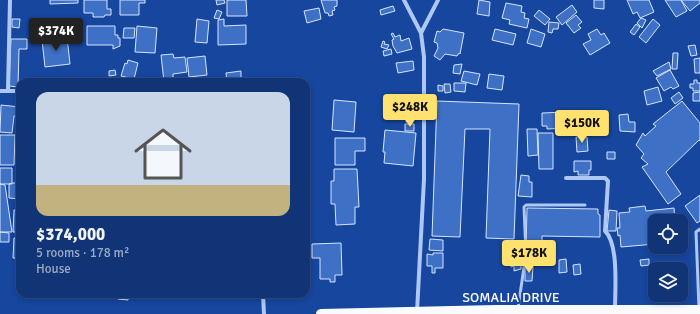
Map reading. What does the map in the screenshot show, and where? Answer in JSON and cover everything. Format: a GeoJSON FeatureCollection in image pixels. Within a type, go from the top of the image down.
{"type":"FeatureCollection","features":[{"type":"Feature","properties":{"kind":"main road","name":"SOMALIA DRIVE"},"geometry":{"type":"LineString","coordinates":[[321,314],[518,310],[700,310]]}},
{"type":"Feature","properties":{"kind":"street"},"geometry":{"type":"LineString","coordinates":[[8,90],[10,0]]}},
{"type":"Feature","properties":{"kind":"street"},"geometry":{"type":"LineString","coordinates":[[404,0],[421,33],[424,57],[425,127],[417,313]]}},
{"type":"Feature","properties":{"kind":"street"},"geometry":{"type":"LineString","coordinates":[[421,33],[438,0]]}},
{"type":"Feature","properties":{"kind":"street"},"geometry":{"type":"LineString","coordinates":[[0,90],[16,91]]}},
{"type":"Feature","properties":{"kind":"street"},"geometry":{"type":"LineString","coordinates":[[566,178],[605,178],[608,181],[605,231],[610,236],[613,248],[615,311]]}},
{"type":"Feature","properties":{"kind":"street"},"geometry":{"type":"LineString","coordinates":[[263,298],[264,314]]}},
{"type":"Feature","properties":{"kind":"lane"},"geometry":{"type":"LineString","coordinates":[[518,310],[526,254],[524,207],[526,205],[585,205]]}},
{"type":"Feature","properties":{"kind":"lane"},"geometry":{"type":"LineString","coordinates":[[700,229],[696,232],[700,310]]}},
{"type":"Feature","properties":{"kind":"building"},"geometry":{"type":"Polygon","coordinates":[[[50,0],[78,0],[78,3],[50,4],[50,0]]]}},
{"type":"Feature","properties":{"kind":"building"},"geometry":{"type":"Polygon","coordinates":[[[84,0],[107,0],[107,9],[111,9],[111,15],[105,15],[104,17],[93,17],[93,13],[84,13],[84,0]]]}},
{"type":"Feature","properties":{"kind":"building"},"geometry":{"type":"Polygon","coordinates":[[[120,0],[145,0],[145,3],[139,3],[139,15],[120,15],[120,0]]]}},
{"type":"Feature","properties":{"kind":"building"},"geometry":{"type":"Polygon","coordinates":[[[216,0],[224,0],[225,3],[217,5],[216,0]]]}},
{"type":"Feature","properties":{"kind":"building"},"geometry":{"type":"Polygon","coordinates":[[[227,0],[246,0],[247,16],[227,16],[227,0]]]}},
{"type":"Feature","properties":{"kind":"building"},"geometry":{"type":"Polygon","coordinates":[[[321,0],[337,0],[337,6],[334,7],[335,10],[332,11],[333,15],[329,16],[328,13],[325,13],[321,0]]]}},
{"type":"Feature","properties":{"kind":"building"},"geometry":{"type":"Polygon","coordinates":[[[479,0],[490,2],[489,16],[477,14],[479,0]]]}},
{"type":"Feature","properties":{"kind":"building"},"geometry":{"type":"Polygon","coordinates":[[[594,0],[604,0],[604,9],[594,8],[594,0]]]}},
{"type":"Feature","properties":{"kind":"building"},"geometry":{"type":"Polygon","coordinates":[[[627,0],[649,0],[654,12],[640,18],[637,12],[633,14],[627,0]]]}},
{"type":"Feature","properties":{"kind":"building"},"geometry":{"type":"Polygon","coordinates":[[[665,0],[681,0],[687,11],[676,17],[665,0]]]}},
{"type":"Feature","properties":{"kind":"building"},"geometry":{"type":"Polygon","coordinates":[[[681,0],[700,0],[700,3],[690,11],[681,0]]]}},
{"type":"Feature","properties":{"kind":"building"},"geometry":{"type":"Polygon","coordinates":[[[506,3],[522,6],[521,12],[525,13],[524,18],[529,19],[527,28],[509,24],[510,20],[502,18],[506,3]]]}},
{"type":"Feature","properties":{"kind":"building"},"geometry":{"type":"Polygon","coordinates":[[[572,5],[577,12],[562,25],[556,17],[572,5]]]}},
{"type":"Feature","properties":{"kind":"building"},"geometry":{"type":"Polygon","coordinates":[[[393,6],[395,11],[381,15],[380,10],[393,6]]]}},
{"type":"Feature","properties":{"kind":"building"},"geometry":{"type":"Polygon","coordinates":[[[319,8],[321,19],[307,23],[304,11],[319,8]]]}},
{"type":"Feature","properties":{"kind":"building"},"geometry":{"type":"Polygon","coordinates":[[[217,10],[222,12],[219,19],[214,18],[217,10]]]}},
{"type":"Feature","properties":{"kind":"building"},"geometry":{"type":"Polygon","coordinates":[[[539,10],[550,19],[545,25],[534,16],[539,10]]]}},
{"type":"Feature","properties":{"kind":"building"},"geometry":{"type":"Polygon","coordinates":[[[576,15],[582,22],[578,25],[581,28],[574,33],[566,23],[576,15]]]}},
{"type":"Feature","properties":{"kind":"building"},"geometry":{"type":"Polygon","coordinates":[[[641,18],[646,20],[642,28],[637,23],[641,18]]]}},
{"type":"Feature","properties":{"kind":"building"},"geometry":{"type":"Polygon","coordinates":[[[12,19],[20,19],[19,28],[12,27],[12,19]]]}},
{"type":"Feature","properties":{"kind":"building"},"geometry":{"type":"Polygon","coordinates":[[[197,19],[209,21],[207,43],[195,42],[197,19]]]}},
{"type":"Feature","properties":{"kind":"building"},"geometry":{"type":"Polygon","coordinates":[[[224,19],[224,26],[246,25],[246,44],[218,45],[218,20],[224,19]]]}},
{"type":"Feature","properties":{"kind":"building"},"geometry":{"type":"Polygon","coordinates":[[[653,19],[660,25],[646,43],[639,37],[653,19]]]}},
{"type":"Feature","properties":{"kind":"building"},"geometry":{"type":"Polygon","coordinates":[[[549,22],[559,23],[558,29],[553,29],[552,33],[548,32],[549,22]]]}},
{"type":"Feature","properties":{"kind":"building"},"geometry":{"type":"Polygon","coordinates":[[[636,24],[640,27],[634,35],[630,32],[636,24]]]}},
{"type":"Feature","properties":{"kind":"building"},"geometry":{"type":"Polygon","coordinates":[[[87,26],[115,26],[115,35],[118,35],[118,38],[120,38],[120,46],[113,49],[113,45],[87,45],[87,26]]]}},
{"type":"Feature","properties":{"kind":"building"},"geometry":{"type":"Polygon","coordinates":[[[137,26],[157,28],[155,53],[135,52],[137,26]]]}},
{"type":"Feature","properties":{"kind":"building"},"geometry":{"type":"Polygon","coordinates":[[[124,28],[135,28],[134,38],[123,38],[124,28]]]}},
{"type":"Feature","properties":{"kind":"building"},"geometry":{"type":"Polygon","coordinates":[[[443,29],[464,33],[460,54],[459,53],[457,56],[445,54],[440,60],[434,56],[438,48],[437,43],[434,42],[437,31],[440,32],[443,29]]]}},
{"type":"Feature","properties":{"kind":"building"},"geometry":{"type":"Polygon","coordinates":[[[495,29],[516,34],[513,45],[492,40],[495,29]]]}},
{"type":"Feature","properties":{"kind":"building"},"geometry":{"type":"Polygon","coordinates":[[[531,29],[545,34],[541,47],[527,43],[531,29]]]}},
{"type":"Feature","properties":{"kind":"building"},"geometry":{"type":"Polygon","coordinates":[[[597,29],[601,35],[604,33],[610,43],[590,55],[583,44],[591,40],[588,34],[597,29]]]}},
{"type":"Feature","properties":{"kind":"building"},"geometry":{"type":"Polygon","coordinates":[[[393,33],[395,37],[400,35],[401,41],[409,38],[412,49],[397,53],[393,46],[392,40],[394,39],[391,34],[393,33]]]}},
{"type":"Feature","properties":{"kind":"building"},"geometry":{"type":"Polygon","coordinates":[[[67,37],[70,64],[45,67],[42,40],[67,37]]]}},
{"type":"Feature","properties":{"kind":"building"},"geometry":{"type":"Polygon","coordinates":[[[11,39],[27,39],[27,49],[19,49],[18,78],[16,78],[16,87],[9,86],[11,39]]]}},
{"type":"Feature","properties":{"kind":"building"},"geometry":{"type":"Polygon","coordinates":[[[383,41],[385,42],[384,44],[389,45],[387,49],[381,47],[383,41]]]}},
{"type":"Feature","properties":{"kind":"building"},"geometry":{"type":"Polygon","coordinates":[[[695,45],[697,55],[691,56],[688,46],[695,45]]]}},
{"type":"Feature","properties":{"kind":"building"},"geometry":{"type":"Polygon","coordinates":[[[391,49],[392,54],[384,56],[383,51],[391,49]]]}},
{"type":"Feature","properties":{"kind":"building"},"geometry":{"type":"Polygon","coordinates":[[[673,53],[678,53],[677,69],[672,69],[673,53]]]}},
{"type":"Feature","properties":{"kind":"building"},"geometry":{"type":"Polygon","coordinates":[[[173,54],[174,58],[185,57],[187,72],[173,74],[173,78],[164,78],[161,55],[173,54]]]}},
{"type":"Feature","properties":{"kind":"building"},"geometry":{"type":"Polygon","coordinates":[[[205,56],[207,75],[189,77],[187,58],[205,56]]]}},
{"type":"Feature","properties":{"kind":"building"},"geometry":{"type":"Polygon","coordinates":[[[700,58],[700,73],[695,73],[694,59],[700,58]]]}},
{"type":"Feature","properties":{"kind":"building"},"geometry":{"type":"Polygon","coordinates":[[[128,60],[138,63],[134,78],[121,76],[125,63],[127,64],[128,60]]]}},
{"type":"Feature","properties":{"kind":"building"},"geometry":{"type":"Polygon","coordinates":[[[413,61],[414,70],[398,73],[396,63],[413,61]]]}},
{"type":"Feature","properties":{"kind":"building"},"geometry":{"type":"Polygon","coordinates":[[[669,62],[671,69],[657,76],[653,71],[669,62]]]}},
{"type":"Feature","properties":{"kind":"building"},"geometry":{"type":"Polygon","coordinates":[[[462,64],[460,74],[453,73],[454,65],[462,64]]]}},
{"type":"Feature","properties":{"kind":"building"},"geometry":{"type":"Polygon","coordinates":[[[115,70],[116,75],[109,76],[109,71],[115,70]]]}},
{"type":"Feature","properties":{"kind":"building"},"geometry":{"type":"Polygon","coordinates":[[[670,70],[679,86],[673,89],[671,87],[664,91],[656,78],[670,70]]]}},
{"type":"Feature","properties":{"kind":"building"},"geometry":{"type":"Polygon","coordinates":[[[241,71],[241,78],[227,78],[226,73],[241,71]]]}},
{"type":"Feature","properties":{"kind":"building"},"geometry":{"type":"Polygon","coordinates":[[[464,71],[480,74],[477,85],[461,81],[464,71]]]}},
{"type":"Feature","properties":{"kind":"building"},"geometry":{"type":"Polygon","coordinates":[[[489,74],[504,76],[502,90],[487,88],[489,74]]]}},
{"type":"Feature","properties":{"kind":"building"},"geometry":{"type":"Polygon","coordinates":[[[694,80],[697,80],[697,83],[700,83],[700,91],[693,91],[693,88],[690,88],[690,84],[694,84],[694,80]]]}},
{"type":"Feature","properties":{"kind":"building"},"geometry":{"type":"Polygon","coordinates":[[[454,83],[466,83],[465,92],[454,91],[454,83]]]}},
{"type":"Feature","properties":{"kind":"building"},"geometry":{"type":"Polygon","coordinates":[[[444,84],[450,84],[451,92],[445,93],[444,84]]]}},
{"type":"Feature","properties":{"kind":"building"},"geometry":{"type":"Polygon","coordinates":[[[438,85],[443,86],[443,91],[438,91],[438,85]]]}},
{"type":"Feature","properties":{"kind":"building"},"geometry":{"type":"Polygon","coordinates":[[[658,87],[662,101],[647,105],[644,91],[658,87]]]}},
{"type":"Feature","properties":{"kind":"building"},"geometry":{"type":"Polygon","coordinates":[[[679,92],[683,98],[675,104],[671,98],[679,92]]]}},
{"type":"Feature","properties":{"kind":"building"},"geometry":{"type":"Polygon","coordinates":[[[700,92],[700,101],[693,101],[693,93],[700,92]]]}},
{"type":"Feature","properties":{"kind":"building"},"geometry":{"type":"Polygon","coordinates":[[[334,100],[356,102],[354,132],[332,130],[334,100]]]}},
{"type":"Feature","properties":{"kind":"building"},"geometry":{"type":"Polygon","coordinates":[[[437,101],[519,104],[514,239],[486,238],[490,129],[465,129],[460,237],[432,236],[437,101]]]}},
{"type":"Feature","properties":{"kind":"building"},"geometry":{"type":"Polygon","coordinates":[[[682,101],[700,123],[700,141],[699,140],[666,172],[681,194],[668,204],[642,167],[648,164],[641,158],[644,154],[636,145],[643,133],[645,136],[656,126],[653,124],[682,101]]]}},
{"type":"Feature","properties":{"kind":"building"},"geometry":{"type":"Polygon","coordinates":[[[406,103],[413,103],[413,109],[405,109],[406,103]]]}},
{"type":"Feature","properties":{"kind":"building"},"geometry":{"type":"Polygon","coordinates":[[[1,105],[16,107],[16,116],[14,116],[12,133],[0,132],[1,105]]]}},
{"type":"Feature","properties":{"kind":"building"},"geometry":{"type":"Polygon","coordinates":[[[403,110],[412,110],[412,115],[403,115],[403,110]]]}},
{"type":"Feature","properties":{"kind":"building"},"geometry":{"type":"Polygon","coordinates":[[[567,112],[568,128],[547,129],[547,126],[542,126],[542,113],[567,112]]]}},
{"type":"Feature","properties":{"kind":"building"},"geometry":{"type":"Polygon","coordinates":[[[628,114],[629,122],[635,122],[635,132],[620,131],[619,115],[628,114]]]}},
{"type":"Feature","properties":{"kind":"building"},"geometry":{"type":"Polygon","coordinates":[[[406,117],[412,117],[412,122],[406,122],[406,117]]]}},
{"type":"Feature","properties":{"kind":"building"},"geometry":{"type":"Polygon","coordinates":[[[405,124],[414,124],[414,131],[405,131],[405,124]]]}},
{"type":"Feature","properties":{"kind":"building"},"geometry":{"type":"Polygon","coordinates":[[[527,129],[537,129],[538,155],[528,156],[527,129]]]}},
{"type":"Feature","properties":{"kind":"building"},"geometry":{"type":"Polygon","coordinates":[[[385,130],[416,133],[413,166],[384,163],[385,152],[383,152],[385,130]]]}},
{"type":"Feature","properties":{"kind":"building"},"geometry":{"type":"Polygon","coordinates":[[[538,133],[553,133],[553,169],[539,169],[538,133]]]}},
{"type":"Feature","properties":{"kind":"building"},"geometry":{"type":"Polygon","coordinates":[[[0,135],[15,135],[14,165],[0,165],[0,135]]]}},
{"type":"Feature","properties":{"kind":"building"},"geometry":{"type":"Polygon","coordinates":[[[576,137],[587,137],[588,151],[577,152],[576,137]]]}},
{"type":"Feature","properties":{"kind":"building"},"geometry":{"type":"Polygon","coordinates":[[[335,138],[365,138],[365,151],[355,151],[355,165],[335,165],[335,138]]]}},
{"type":"Feature","properties":{"kind":"building"},"geometry":{"type":"Polygon","coordinates":[[[607,152],[615,152],[615,159],[607,159],[607,152]]]}},
{"type":"Feature","properties":{"kind":"building"},"geometry":{"type":"Polygon","coordinates":[[[574,161],[591,161],[591,170],[589,170],[589,175],[578,175],[578,171],[574,172],[574,161]]]}},
{"type":"Feature","properties":{"kind":"building"},"geometry":{"type":"Polygon","coordinates":[[[0,168],[12,168],[12,184],[0,184],[0,168]]]}},
{"type":"Feature","properties":{"kind":"building"},"geometry":{"type":"Polygon","coordinates":[[[334,169],[357,169],[359,207],[355,207],[355,224],[336,225],[335,204],[331,204],[331,181],[334,181],[334,169]]]}},
{"type":"Feature","properties":{"kind":"building"},"geometry":{"type":"Polygon","coordinates":[[[521,175],[529,176],[529,182],[532,182],[532,197],[518,196],[521,175]]]}},
{"type":"Feature","properties":{"kind":"building"},"geometry":{"type":"Polygon","coordinates":[[[16,183],[16,199],[9,198],[9,184],[16,183]]]}},
{"type":"Feature","properties":{"kind":"building"},"geometry":{"type":"Polygon","coordinates":[[[0,184],[5,185],[12,232],[0,232],[0,184]]]}},
{"type":"Feature","properties":{"kind":"building"},"geometry":{"type":"Polygon","coordinates":[[[700,195],[700,221],[697,223],[685,206],[700,195]]]}},
{"type":"Feature","properties":{"kind":"building"},"geometry":{"type":"Polygon","coordinates":[[[645,206],[646,211],[674,208],[674,214],[648,214],[648,245],[621,247],[620,235],[618,236],[617,228],[620,228],[619,213],[630,212],[629,208],[645,206]]]}},
{"type":"Feature","properties":{"kind":"building"},"geometry":{"type":"Polygon","coordinates":[[[527,208],[598,209],[598,214],[600,215],[600,237],[542,236],[542,251],[526,251],[527,208]]]}},
{"type":"Feature","properties":{"kind":"building"},"geometry":{"type":"Polygon","coordinates":[[[14,210],[16,210],[16,232],[13,232],[14,210]]]}},
{"type":"Feature","properties":{"kind":"building"},"geometry":{"type":"Polygon","coordinates":[[[609,210],[617,211],[616,231],[607,231],[609,210]]]}},
{"type":"Feature","properties":{"kind":"building"},"geometry":{"type":"Polygon","coordinates":[[[0,232],[9,233],[9,242],[0,242],[0,232]]]}},
{"type":"Feature","properties":{"kind":"building"},"geometry":{"type":"Polygon","coordinates":[[[14,238],[16,238],[16,258],[13,258],[14,238]]]}},
{"type":"Feature","properties":{"kind":"building"},"geometry":{"type":"Polygon","coordinates":[[[430,239],[443,240],[443,251],[429,250],[430,239]]]}},
{"type":"Feature","properties":{"kind":"building"},"geometry":{"type":"Polygon","coordinates":[[[341,243],[342,275],[335,275],[335,282],[330,282],[330,279],[320,279],[320,258],[312,258],[312,244],[341,243]]]}},
{"type":"Feature","properties":{"kind":"building"},"geometry":{"type":"Polygon","coordinates":[[[433,253],[443,253],[443,268],[435,268],[435,273],[432,273],[432,266],[427,266],[427,254],[433,255],[433,253]]]}},
{"type":"Feature","properties":{"kind":"building"},"geometry":{"type":"Polygon","coordinates":[[[566,259],[567,272],[559,273],[559,260],[566,259]]]}},
{"type":"Feature","properties":{"kind":"building"},"geometry":{"type":"Polygon","coordinates":[[[649,259],[648,265],[641,266],[640,260],[649,259]]]}},
{"type":"Feature","properties":{"kind":"building"},"geometry":{"type":"Polygon","coordinates":[[[513,261],[517,261],[517,264],[521,264],[521,269],[514,271],[514,266],[511,267],[510,263],[513,263],[513,261]]]}},
{"type":"Feature","properties":{"kind":"building"},"geometry":{"type":"Polygon","coordinates":[[[580,264],[581,274],[574,275],[573,265],[580,264]]]}},
{"type":"Feature","properties":{"kind":"building"},"geometry":{"type":"Polygon","coordinates":[[[525,267],[533,267],[532,281],[525,281],[525,267]]]}},
{"type":"Feature","properties":{"kind":"building"},"geometry":{"type":"Polygon","coordinates":[[[128,298],[128,300],[118,299],[128,298]]]}}]}
